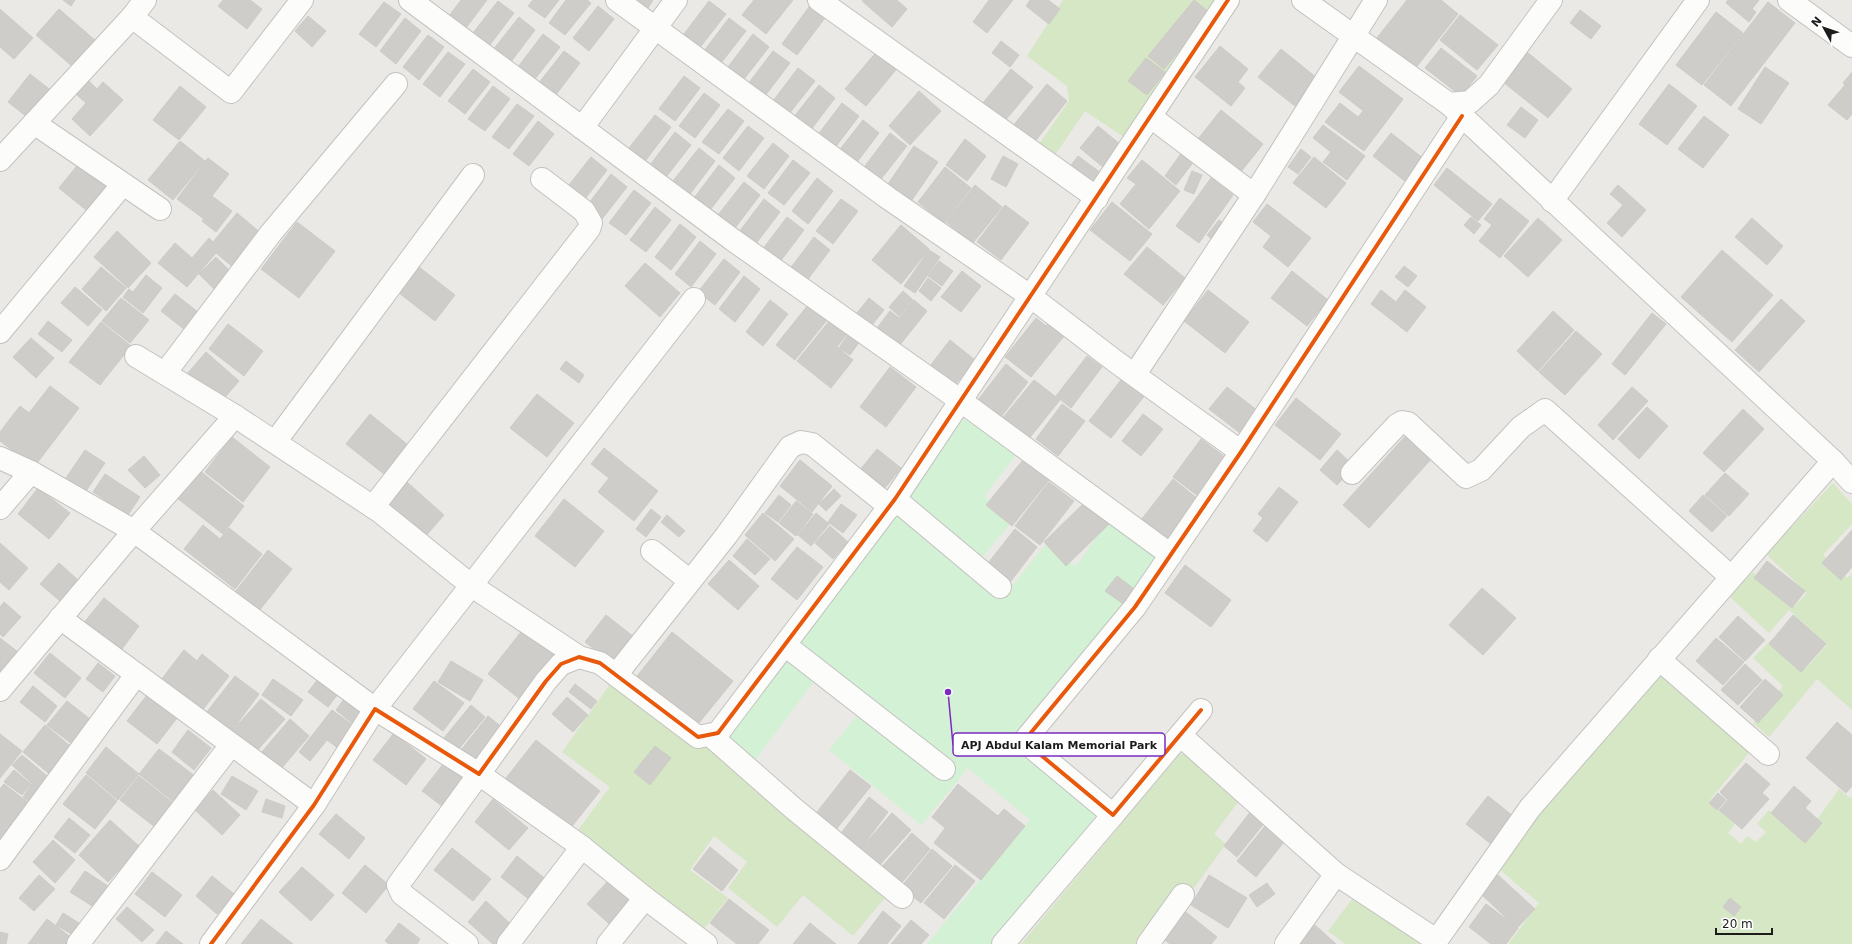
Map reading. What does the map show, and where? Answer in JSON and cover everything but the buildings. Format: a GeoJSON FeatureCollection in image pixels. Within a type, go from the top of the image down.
{"type":"FeatureCollection","features":[{"type":"Feature","properties":{"kind":"street"},"geometry":{"type":"LineString","coordinates":[[0,160],[132,17],[145,0]]}},
{"type":"Feature","properties":{"kind":"street"},"geometry":{"type":"LineString","coordinates":[[132,17],[231,92],[302,0]]}},
{"type":"Feature","properties":{"kind":"street"},"geometry":{"type":"LineString","coordinates":[[410,0],[733,240],[961,400],[1171,555]]}},
{"type":"Feature","properties":{"kind":"street"},"geometry":{"type":"LineString","coordinates":[[617,0],[888,198],[1030,296],[1241,452]]}},
{"type":"Feature","properties":{"kind":"street"},"geometry":{"type":"LineString","coordinates":[[582,128],[676,0]]}},
{"type":"Feature","properties":{"kind":"street"},"geometry":{"type":"LineString","coordinates":[[136,356],[235,416],[373,507],[472,586],[579,657],[600,663],[698,736],[718,733],[892,503],[1228,0]]}},
{"type":"Feature","properties":{"kind":"street"},"geometry":{"type":"LineString","coordinates":[[1303,0],[1354,35],[1455,110],[1833,461],[1852,482]]}},
{"type":"Feature","properties":{"kind":"street"},"geometry":{"type":"LineString","coordinates":[[1135,374],[1254,195],[1376,0]]}},
{"type":"Feature","properties":{"kind":"street"},"geometry":{"type":"LineString","coordinates":[[1113,815],[1024,741],[1135,606],[1171,555],[1241,452],[1455,110],[1470,102],[1489,85],[1551,0]]}},
{"type":"Feature","properties":{"kind":"street"},"geometry":{"type":"LineString","coordinates":[[1552,201],[1698,0]]}},
{"type":"Feature","properties":{"kind":"street"},"geometry":{"type":"LineString","coordinates":[[1789,0],[1852,46]]}},
{"type":"Feature","properties":{"kind":"street"},"geometry":{"type":"LineString","coordinates":[[829,3],[1097,198]]}},
{"type":"Feature","properties":{"kind":"street"},"geometry":{"type":"LineString","coordinates":[[165,373],[271,233],[396,84]]}},
{"type":"Feature","properties":{"kind":"street"},"geometry":{"type":"LineString","coordinates":[[1151,117],[1254,195]]}},
{"type":"Feature","properties":{"kind":"street"},"geometry":{"type":"LineString","coordinates":[[34,123],[160,209]]}},
{"type":"Feature","properties":{"kind":"street"},"geometry":{"type":"LineString","coordinates":[[275,442],[473,175]]}},
{"type":"Feature","properties":{"kind":"street"},"geometry":{"type":"LineString","coordinates":[[373,507],[589,229],[591,222],[584,211],[542,179]]}},
{"type":"Feature","properties":{"kind":"street"},"geometry":{"type":"LineString","coordinates":[[0,332],[123,184]]}},
{"type":"Feature","properties":{"kind":"street"},"geometry":{"type":"LineString","coordinates":[[211,944],[314,805],[375,709],[694,299]]}},
{"type":"Feature","properties":{"kind":"street"},"geometry":{"type":"LineString","coordinates":[[1352,473],[1396,425],[1402,422],[1408,423],[1429,441],[1466,477],[1481,470],[1521,426],[1545,410],[1730,577]]}},
{"type":"Feature","properties":{"kind":"street"},"geometry":{"type":"LineString","coordinates":[[0,690],[134,531],[235,416]]}},
{"type":"Feature","properties":{"kind":"street"},"geometry":{"type":"LineString","coordinates":[[616,675],[726,536],[790,447],[802,442],[812,444],[892,503],[1000,587]]}},
{"type":"Feature","properties":{"kind":"street"},"geometry":{"type":"LineString","coordinates":[[0,458],[31,472],[134,531],[375,709],[479,774],[582,847],[645,898],[706,944]]}},
{"type":"Feature","properties":{"kind":"street"},"geometry":{"type":"LineString","coordinates":[[1180,735],[1336,874],[1435,942],[1530,808],[1730,577],[1833,461]]}},
{"type":"Feature","properties":{"kind":"street"},"geometry":{"type":"LineString","coordinates":[[0,508],[31,472]]}},
{"type":"Feature","properties":{"kind":"street"},"geometry":{"type":"LineString","coordinates":[[652,551],[690,581]]}},
{"type":"Feature","properties":{"kind":"street"},"geometry":{"type":"LineString","coordinates":[[60,618],[314,805]]}},
{"type":"Feature","properties":{"kind":"street"},"geometry":{"type":"LineString","coordinates":[[785,645],[944,769]]}},
{"type":"Feature","properties":{"kind":"street"},"geometry":{"type":"LineString","coordinates":[[467,944],[402,894],[398,885],[546,681],[561,664],[579,657]]}},
{"type":"Feature","properties":{"kind":"street"},"geometry":{"type":"LineString","coordinates":[[1660,658],[1659,660],[1768,754]]}},
{"type":"Feature","properties":{"kind":"street"},"geometry":{"type":"LineString","coordinates":[[0,859],[136,675]]}},
{"type":"Feature","properties":{"kind":"street"},"geometry":{"type":"LineString","coordinates":[[1003,944],[1201,710]]}},
{"type":"Feature","properties":{"kind":"street"},"geometry":{"type":"LineString","coordinates":[[710,734],[793,808],[902,897]]}},
{"type":"Feature","properties":{"kind":"street"},"geometry":{"type":"LineString","coordinates":[[78,944],[231,744]]}},
{"type":"Feature","properties":{"kind":"street"},"geometry":{"type":"LineString","coordinates":[[508,944],[582,847]]}},
{"type":"Feature","properties":{"kind":"street"},"geometry":{"type":"LineString","coordinates":[[1286,944],[1336,874]]}},
{"type":"Feature","properties":{"kind":"street"},"geometry":{"type":"LineString","coordinates":[[1148,944],[1183,894]]}},
{"type":"Feature","properties":{"kind":"street"},"geometry":{"type":"LineString","coordinates":[[608,944],[645,898]]}},
{"type":"Feature","properties":{"kind":"green space"},"geometry":{"type":"Polygon","coordinates":[[[1063,0],[1221,0],[1127,139],[1085,111],[1053,158],[1037,147],[1069,101],[1067,86],[1027,56],[1063,0]]]}},
{"type":"Feature","properties":{"kind":"green space"},"geometry":{"type":"Polygon","coordinates":[[[959,415],[1016,455],[984,496],[1014,519],[980,560],[1013,585],[1045,545],[1076,566],[1108,521],[1159,557],[1120,613],[1015,744],[1093,809],[1095,820],[990,944],[927,944],[1030,820],[968,768],[921,825],[829,750],[862,709],[818,676],[750,767],[719,742],[959,415]]]}},
{"type":"Feature","properties":{"kind":"green space"},"geometry":{"type":"Polygon","coordinates":[[[1833,483],[1852,504],[1852,524],[1823,555],[1847,578],[1852,574],[1852,710],[1817,679],[1769,737],[1753,723],[1783,686],[1753,658],[1773,638],[1807,667],[1827,645],[1789,610],[1769,633],[1729,596],[1753,572],[1793,608],[1807,593],[1766,554],[1833,483]]]}},
{"type":"Feature","properties":{"kind":"green space"},"geometry":{"type":"Polygon","coordinates":[[[1659,665],[1753,748],[1709,801],[1735,824],[1728,833],[1741,844],[1747,836],[1756,842],[1766,832],[1757,824],[1769,810],[1803,839],[1839,789],[1850,798],[1852,797],[1852,944],[1508,944],[1539,903],[1499,869],[1538,808],[1659,665]]]}},
{"type":"Feature","properties":{"kind":"green space"},"geometry":{"type":"Polygon","coordinates":[[[613,680],[719,742],[895,886],[853,936],[803,895],[777,927],[728,888],[747,862],[714,836],[690,870],[728,898],[704,929],[575,834],[610,787],[562,752],[613,680]]]}},
{"type":"Feature","properties":{"kind":"green space"},"geometry":{"type":"Polygon","coordinates":[[[1180,754],[1186,754],[1239,801],[1214,834],[1226,844],[1153,944],[1021,944],[1180,754]]]}},
{"type":"Feature","properties":{"kind":"green space"},"geometry":{"type":"Polygon","coordinates":[[[1356,894],[1424,944],[1345,944],[1328,931],[1356,894]]]}},
{"type":"Feature","properties":{"kind":"cycle path"},"geometry":{"type":"LineString","coordinates":[[211,944],[314,805],[375,709],[479,774],[546,681],[561,664],[579,657],[600,663],[698,737],[718,733],[895,499],[1228,0]]}},
{"type":"Feature","properties":{"kind":"cycle path"},"geometry":{"type":"LineString","coordinates":[[1201,710],[1113,815],[1024,741],[1135,607],[1241,452],[1462,116]]}},
{"type":"Feature","properties":{"kind":"place","name":"APJ Abdul Kalam Memorial Park"},"geometry":{"type":"Point","coordinates":[948,692]}}]}
